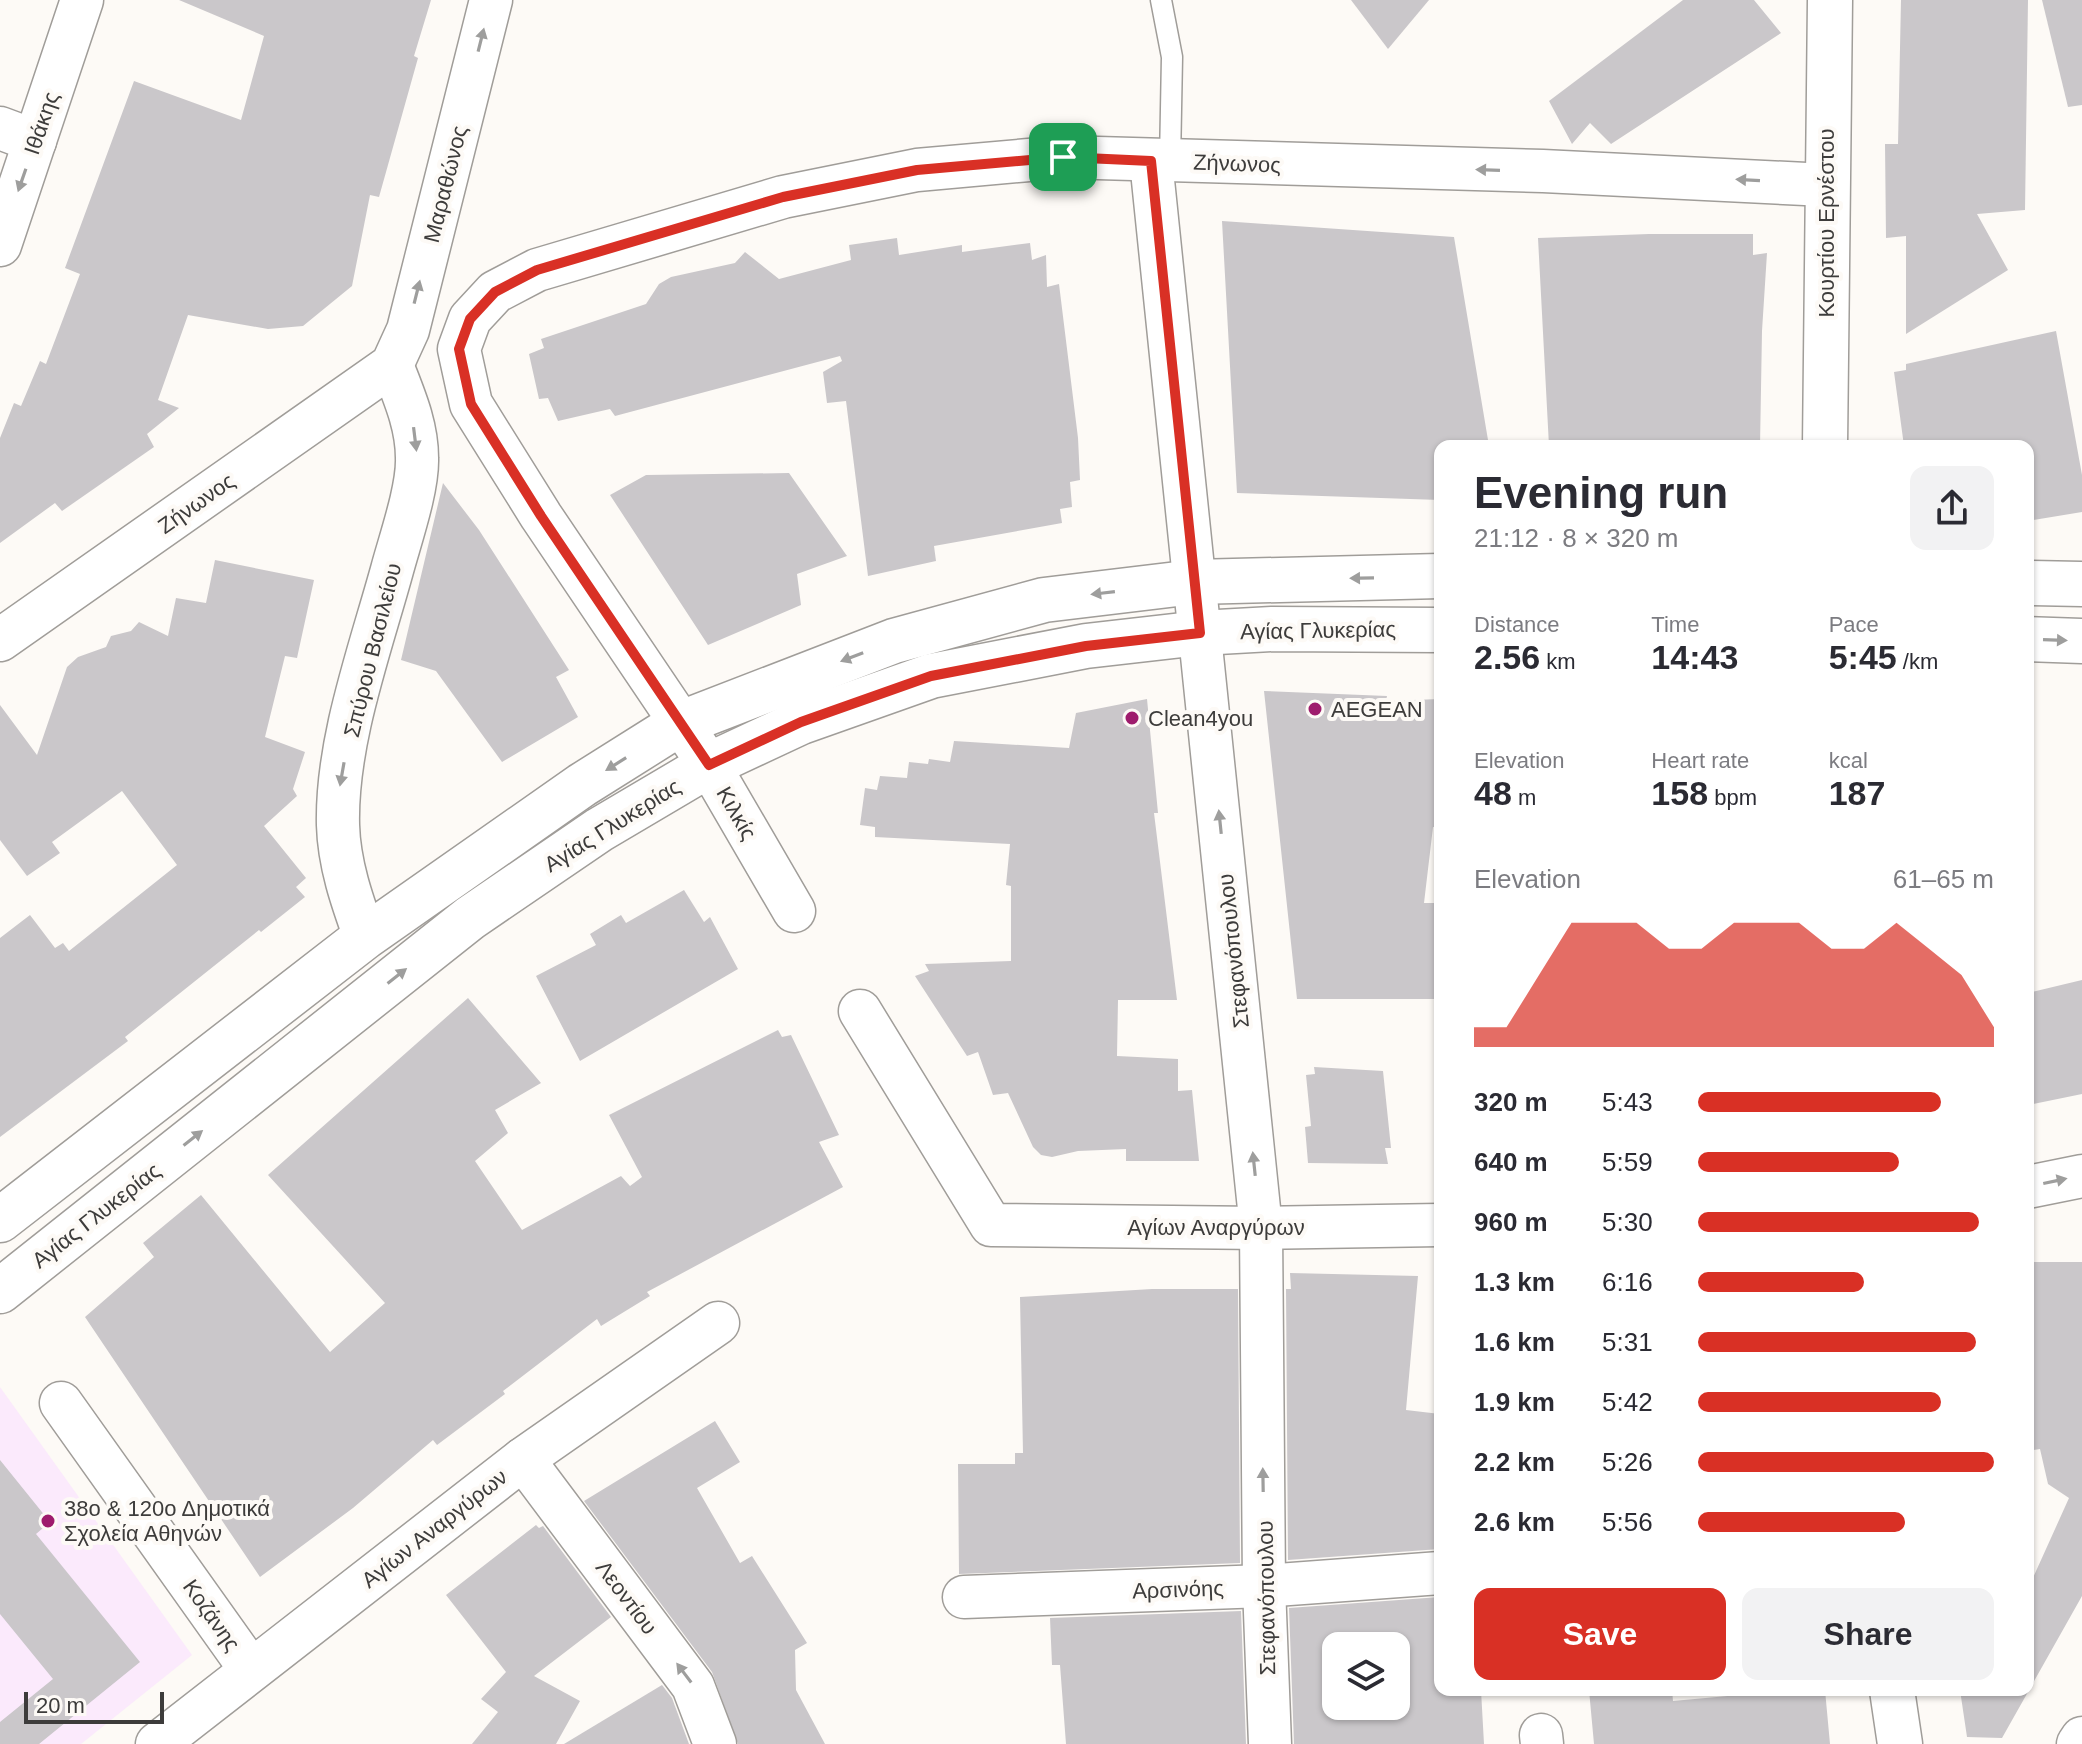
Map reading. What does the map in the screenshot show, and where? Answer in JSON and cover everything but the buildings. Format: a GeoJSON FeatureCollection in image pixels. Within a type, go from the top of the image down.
{"type":"FeatureCollection","features":[{"type":"Feature","properties":{"kind":"street","name":"Ιθάκης"},"geometry":{"type":"LineString","coordinates":[[0,245],[18,134],[82,0]]}},
{"type":"Feature","properties":{"kind":"street","name":"Μαραθώνος"},"geometry":{"type":"LineString","coordinates":[[392,365],[408,330],[491,0]]}},
{"type":"Feature","properties":{"kind":"street","name":"Κουρτίου Ερνέστου"},"geometry":{"type":"LineString","coordinates":[[1825,440],[1830,0]]}},
{"type":"Feature","properties":{"kind":"street","name":"Ζήνωνος"},"geometry":{"type":"LineString","coordinates":[[459,349],[470,319],[495,292],[537,270],[783,197],[917,170],[1063,157],[1543,171],[1826,185]]}},
{"type":"Feature","properties":{"kind":"street","name":"Στεφανόπουλου"},"geometry":{"type":"LineString","coordinates":[[1160,161],[1194,582],[1261,1228],[1264,1586],[1270,1744]]}},
{"type":"Feature","properties":{"kind":"street","name":"Κιλκίς"},"geometry":{"type":"LineString","coordinates":[[459,349],[471,404],[541,516],[709,765],[794,911]]}},
{"type":"Feature","properties":{"kind":"street","name":"Ζήνωνος"},"geometry":{"type":"LineString","coordinates":[[0,640],[392,365]]}},
{"type":"Feature","properties":{"kind":"street","name":"Σπύρου Βασιλείου"},"geometry":{"type":"LineString","coordinates":[[365,937],[346,884],[339,812],[340,783],[356,698],[404,525],[418,460],[413,418],[392,365]]}},
{"type":"Feature","properties":{"kind":"street","name":"Αγίας Γλυκερίας"},"geometry":{"type":"LineString","coordinates":[[0,1220],[365,937],[582,785],[679,724],[909,636],[1044,600],[1194,582],[1434,576]]}},
{"type":"Feature","properties":{"kind":"street"},"geometry":{"type":"LineString","coordinates":[[2034,583],[2082,584]]}},
{"type":"Feature","properties":{"kind":"street","name":"Αγίας Γλυκερίας"},"geometry":{"type":"LineString","coordinates":[[0,1291],[470,918],[599,830],[709,765],[801,722],[931,676],[1086,646],[1200,633],[1272,629],[1434,630]]}},
{"type":"Feature","properties":{"kind":"street"},"geometry":{"type":"LineString","coordinates":[[2034,639],[2082,641]]}},
{"type":"Feature","properties":{"kind":"street","name":"Αγίων Αναργύρων"},"geometry":{"type":"LineString","coordinates":[[860,1011],[991,1225],[1261,1228],[1434,1225]]}},
{"type":"Feature","properties":{"kind":"street"},"geometry":{"type":"LineString","coordinates":[[2034,1186],[2082,1176]]}},
{"type":"Feature","properties":{"kind":"street","name":"Αγίων Αναργύρων"},"geometry":{"type":"LineString","coordinates":[[157,1744],[523,1459],[718,1323]]}},
{"type":"Feature","properties":{"kind":"street","name":"Κοζάνης"},"geometry":{"type":"LineString","coordinates":[[61,1403],[251,1670]]}},
{"type":"Feature","properties":{"kind":"street","name":"Λεοντίου"},"geometry":{"type":"LineString","coordinates":[[523,1459],[693,1686],[715,1744]]}},
{"type":"Feature","properties":{"kind":"street","name":"Αρσινόης"},"geometry":{"type":"LineString","coordinates":[[964,1597],[1264,1586],[1434,1573]]}},
{"type":"Feature","properties":{"kind":"street"},"geometry":{"type":"LineString","coordinates":[[1893,1696],[1900,1744]]}},
{"type":"Feature","properties":{"kind":"street"},"geometry":{"type":"LineString","coordinates":[[2078,1744],[2082,1738]]}},
{"type":"Feature","properties":{"kind":"lane","name":"Στεφανόπουλου"},"geometry":{"type":"LineString","coordinates":[[1160,161],[1172,57],[1161,0]]}},
{"type":"Feature","properties":{"kind":"shaded area","name":"38ο & 120ο Δημοτικά Σχολεία Αθηνών"},"geometry":{"type":"Polygon","coordinates":[[[0,1387],[192,1655],[81,1744],[0,1744],[0,1387]]]}},
{"type":"Feature","properties":{"kind":"place","name":"AEGEAN"},"geometry":{"type":"Point","coordinates":[1315,709]}},
{"type":"Feature","properties":{"kind":"place","name":"Clean4you"},"geometry":{"type":"Point","coordinates":[1132,718]}},
{"type":"Feature","properties":{"kind":"place","name":"38ο & 120ο Δημοτικά Σχολεία Αθηνών"},"geometry":{"type":"Point","coordinates":[48,1521]}},
{"type":"Feature","properties":{"kind":"route"},"geometry":{"type":"LineString","coordinates":[[1063,157],[1151,161],[1200,633],[1086,646],[931,676],[801,722],[709,765],[541,516],[471,404],[459,349],[470,319],[495,292],[537,270],[783,197],[917,170],[1063,157]]}}]}
